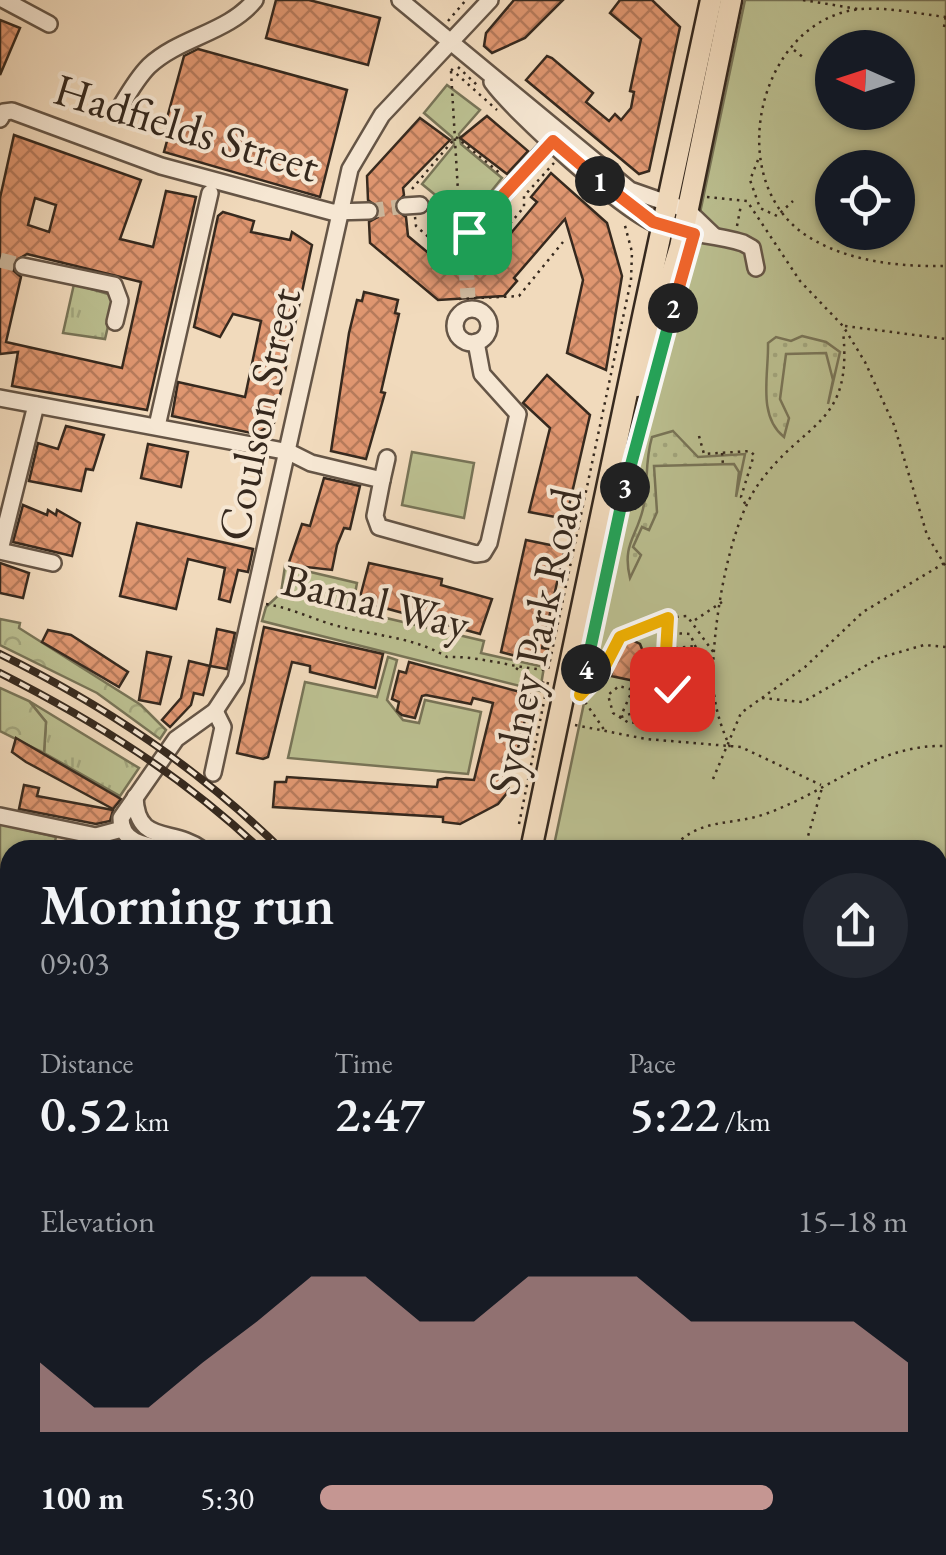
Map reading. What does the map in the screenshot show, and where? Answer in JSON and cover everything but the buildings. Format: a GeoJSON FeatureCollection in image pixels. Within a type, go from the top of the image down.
{"type":"FeatureCollection","features":[{"type":"Feature","properties":{"kind":"main road","name":"Sydney Park Road"},"geometry":{"type":"LineString","coordinates":[[525,840],[616,450],[712,0]]}},
{"type":"Feature","properties":{"kind":"main road","name":"Sydney Park Road"},"geometry":{"type":"LineString","coordinates":[[616,450],[689,221],[731,0]]}},
{"type":"Feature","properties":{"kind":"street"},"geometry":{"type":"LineString","coordinates":[[4,0],[49,24]]}},
{"type":"Feature","properties":{"kind":"street"},"geometry":{"type":"LineString","coordinates":[[118,112],[149,66],[172,49],[244,14],[255,0]]}},
{"type":"Feature","properties":{"kind":"street"},"geometry":{"type":"LineString","coordinates":[[400,0],[484,71],[635,210],[689,221],[713,235],[752,248],[756,268]]}},
{"type":"Feature","properties":{"kind":"street","name":"Coulson Street"},"geometry":{"type":"LineString","coordinates":[[122,829],[121,818],[180,734],[215,711],[236,679],[340,213],[359,148],[382,115],[490,0]]}},
{"type":"Feature","properties":{"kind":"street","name":"Hadfields Street"},"geometry":{"type":"LineString","coordinates":[[6,115],[161,166],[340,213],[368,211]]}},
{"type":"Feature","properties":{"kind":"street"},"geometry":{"type":"LineString","coordinates":[[466,265],[465,244],[474,241],[560,144]]}},
{"type":"Feature","properties":{"kind":"street"},"geometry":{"type":"LineString","coordinates":[[157,426],[210,193]]}},
{"type":"Feature","properties":{"kind":"street"},"geometry":{"type":"LineString","coordinates":[[24,266],[114,286],[120,300],[115,322]]}},
{"type":"Feature","properties":{"kind":"street"},"geometry":{"type":"LineString","coordinates":[[471,301],[485,314],[489,325],[486,336],[476,342],[466,342],[455,329],[456,318],[471,301]]}},
{"type":"Feature","properties":{"kind":"street"},"geometry":{"type":"LineString","coordinates":[[387,458],[375,516],[379,527],[457,551],[476,554],[488,548],[518,414],[482,374],[476,342]]}},
{"type":"Feature","properties":{"kind":"street"},"geometry":{"type":"LineString","coordinates":[[0,398],[289,452],[311,463],[382,480]]}},
{"type":"Feature","properties":{"kind":"street"},"geometry":{"type":"LineString","coordinates":[[36,406],[0,551],[53,563]]}},
{"type":"Feature","properties":{"kind":"street"},"geometry":{"type":"LineString","coordinates":[[213,773],[223,727],[215,711]]}},
{"type":"Feature","properties":{"kind":"street"},"geometry":{"type":"LineString","coordinates":[[134,797],[136,818],[143,827],[177,840]]}},
{"type":"Feature","properties":{"kind":"street"},"geometry":{"type":"LineString","coordinates":[[0,816],[96,836],[122,829],[134,840]]}},
{"type":"Feature","properties":{"kind":"path"},"geometry":{"type":"LineString","coordinates":[[803,0],[946,16],[944,27]]}},
{"type":"Feature","properties":{"kind":"path"},"geometry":{"type":"LineString","coordinates":[[793,201],[784,214],[768,216],[754,198],[750,180],[759,159],[762,102],[776,70],[793,49],[819,27],[860,9]]}},
{"type":"Feature","properties":{"kind":"path"},"geometry":{"type":"LineString","coordinates":[[793,49],[804,58]]}},
{"type":"Feature","properties":{"kind":"path"},"geometry":{"type":"LineString","coordinates":[[466,221],[459,209],[451,69],[507,120]]}},
{"type":"Feature","properties":{"kind":"path"},"geometry":{"type":"LineString","coordinates":[[456,137],[412,188],[413,205],[416,226],[466,265],[524,207],[524,196],[560,144]]}},
{"type":"Feature","properties":{"kind":"path"},"geometry":{"type":"LineString","coordinates":[[456,137],[507,179]]}},
{"type":"Feature","properties":{"kind":"path"},"geometry":{"type":"LineString","coordinates":[[759,159],[784,214],[809,238],[847,254],[946,266]]}},
{"type":"Feature","properties":{"kind":"path"},"geometry":{"type":"LineString","coordinates":[[689,221],[701,196],[742,204],[754,198]]}},
{"type":"Feature","properties":{"kind":"path"},"geometry":{"type":"LineString","coordinates":[[713,779],[721,754],[730,747],[732,725],[805,667],[864,612],[945,564],[927,535],[883,399],[842,326],[800,281],[748,201]]}},
{"type":"Feature","properties":{"kind":"path"},"geometry":{"type":"LineString","coordinates":[[734,240],[742,204]]}},
{"type":"Feature","properties":{"kind":"path"},"geometry":{"type":"LineString","coordinates":[[471,301],[519,296],[563,242]]}},
{"type":"Feature","properties":{"kind":"path"},"geometry":{"type":"LineString","coordinates":[[523,840],[516,821],[570,588],[567,580],[631,280],[632,252]]}},
{"type":"Feature","properties":{"kind":"path"},"geometry":{"type":"LineString","coordinates":[[842,326],[946,339]]}},
{"type":"Feature","properties":{"kind":"path"},"geometry":{"type":"LineString","coordinates":[[730,747],[718,720],[715,655],[722,602],[747,507],[759,483],[818,426],[839,394],[846,358],[842,326]]}},
{"type":"Feature","properties":{"kind":"path"},"geometry":{"type":"LineString","coordinates":[[600,380],[610,382]]}},
{"type":"Feature","properties":{"kind":"path"},"geometry":{"type":"LineString","coordinates":[[596,626],[647,396]]}},
{"type":"Feature","properties":{"kind":"path"},"geometry":{"type":"LineString","coordinates":[[700,436],[704,454],[754,454],[742,497],[747,507]]}},
{"type":"Feature","properties":{"kind":"path"},"geometry":{"type":"LineString","coordinates":[[722,453],[723,465]]}},
{"type":"Feature","properties":{"kind":"path"},"geometry":{"type":"LineString","coordinates":[[738,478],[746,480]]}},
{"type":"Feature","properties":{"kind":"path","name":"Bamal Way"},"geometry":{"type":"LineString","coordinates":[[255,602],[292,608],[339,626],[428,645],[448,657],[470,656],[515,668],[548,670],[567,580]]}},
{"type":"Feature","properties":{"kind":"path"},"geometry":{"type":"LineString","coordinates":[[694,620],[722,602]]}},
{"type":"Feature","properties":{"kind":"path"},"geometry":{"type":"LineString","coordinates":[[580,695],[602,672],[620,637],[668,618],[687,616],[694,620],[715,655]]}},
{"type":"Feature","properties":{"kind":"path"},"geometry":{"type":"LineString","coordinates":[[687,616],[688,633],[701,658],[694,692],[702,720],[691,729],[658,720],[629,723],[613,713],[608,695],[616,686],[694,692]]}},
{"type":"Feature","properties":{"kind":"path"},"geometry":{"type":"LineString","coordinates":[[664,688],[668,618]]}},
{"type":"Feature","properties":{"kind":"path"},"geometry":{"type":"LineString","coordinates":[[670,634],[688,633]]}},
{"type":"Feature","properties":{"kind":"path"},"geometry":{"type":"LineString","coordinates":[[666,648],[695,645]]}},
{"type":"Feature","properties":{"kind":"path"},"geometry":{"type":"LineString","coordinates":[[762,698],[803,702],[890,654],[924,645],[946,647]]}},
{"type":"Feature","properties":{"kind":"path"},"geometry":{"type":"LineString","coordinates":[[664,666],[698,673]]}},
{"type":"Feature","properties":{"kind":"path"},"geometry":{"type":"LineString","coordinates":[[515,668],[530,679],[548,684]]}},
{"type":"Feature","properties":{"kind":"path"},"geometry":{"type":"LineString","coordinates":[[584,678],[574,725],[730,747],[776,760],[822,786]]}},
{"type":"Feature","properties":{"kind":"path"},"geometry":{"type":"LineString","coordinates":[[672,689],[672,724]]}},
{"type":"Feature","properties":{"kind":"path"},"geometry":{"type":"LineString","coordinates":[[636,690],[640,712]]}},
{"type":"Feature","properties":{"kind":"path"},"geometry":{"type":"LineString","coordinates":[[620,718],[636,690]]}},
{"type":"Feature","properties":{"kind":"path"},"geometry":{"type":"LineString","coordinates":[[580,695],[605,732]]}},
{"type":"Feature","properties":{"kind":"path"},"geometry":{"type":"LineString","coordinates":[[620,718],[648,708],[648,702],[640,699]]}},
{"type":"Feature","properties":{"kind":"path"},"geometry":{"type":"LineString","coordinates":[[682,840],[692,830],[768,814],[886,752],[946,746]]}},
{"type":"Feature","properties":{"kind":"path"},"geometry":{"type":"LineString","coordinates":[[807,840],[822,786]]}},
{"type":"Feature","properties":{"kind":"green space"},"geometry":{"type":"Polygon","coordinates":[[[745,0],[946,0],[946,840],[555,840],[642,428],[693,246],[745,0]]]}},
{"type":"Feature","properties":{"kind":"green space"},"geometry":{"type":"Polygon","coordinates":[[[447,85],[480,110],[459,134],[461,144],[502,178],[467,221],[422,184],[454,145],[452,137],[424,113],[447,85]]]}},
{"type":"Feature","properties":{"kind":"green space"},"geometry":{"type":"Polygon","coordinates":[[[74,284],[115,296],[105,339],[63,333],[74,284]]]}},
{"type":"Feature","properties":{"kind":"green space"},"geometry":{"type":"Polygon","coordinates":[[[802,336],[826,342],[840,352],[828,404],[833,380],[826,353],[786,354],[780,399],[789,418],[784,437],[770,418],[767,406],[768,343],[776,337],[791,341],[802,336]]]}},
{"type":"Feature","properties":{"kind":"green space"},"geometry":{"type":"Polygon","coordinates":[[[673,431],[698,457],[745,454],[736,497],[739,472],[734,464],[654,466],[657,512],[649,530],[642,527],[633,547],[641,555],[630,578],[629,549],[643,509],[652,437],[673,431]]]}},
{"type":"Feature","properties":{"kind":"green space"},"geometry":{"type":"Polygon","coordinates":[[[412,452],[474,463],[464,518],[402,505],[412,452]]]}},
{"type":"Feature","properties":{"kind":"green space"},"geometry":{"type":"Polygon","coordinates":[[[285,566],[357,583],[352,610],[484,641],[481,653],[544,667],[540,691],[262,621],[266,607],[281,593],[285,566]]]}},
{"type":"Feature","properties":{"kind":"green space"},"geometry":{"type":"Polygon","coordinates":[[[0,619],[20,623],[19,628],[141,705],[166,730],[160,739],[97,693],[0,645],[0,619]]]}},
{"type":"Feature","properties":{"kind":"green space"},"geometry":{"type":"Polygon","coordinates":[[[388,657],[397,660],[387,700],[403,720],[419,723],[425,700],[481,712],[468,774],[288,758],[305,682],[377,697],[388,657]]]}},
{"type":"Feature","properties":{"kind":"green space"},"geometry":{"type":"Polygon","coordinates":[[[0,688],[29,701],[46,722],[44,753],[0,731],[0,688]]]}},
{"type":"Feature","properties":{"kind":"green space"},"geometry":{"type":"Polygon","coordinates":[[[29,701],[139,768],[120,796],[44,753],[46,722],[29,701]]]}},
{"type":"Feature","properties":{"kind":"green space"},"geometry":{"type":"Polygon","coordinates":[[[0,824],[56,837],[55,840],[0,840],[0,824]]]}},
{"type":"Feature","properties":{"kind":"tunnel"},"geometry":{"type":"LineString","coordinates":[[369,211],[405,206]]}},
{"type":"Feature","properties":{"kind":"tunnel"},"geometry":{"type":"LineString","coordinates":[[0,260],[23,266]]}},
{"type":"Feature","properties":{"kind":"tunnel"},"geometry":{"type":"LineString","coordinates":[[466,265],[468,298]]}},
{"type":"Feature","properties":{"kind":"railway"},"geometry":{"type":"LineString","coordinates":[[0,654],[114,717],[184,766],[271,840]]}},
{"type":"Feature","properties":{"kind":"railway"},"geometry":{"type":"LineString","coordinates":[[0,673],[137,752],[201,798],[250,840]]}},
{"type":"Feature","properties":{"kind":"route"},"geometry":{"type":"LineString","coordinates":[[469,232],[553,141],[653,222],[694,234],[638,426],[580,695],[602,672],[620,637],[668,618],[670,634],[663,671],[664,688],[672,689]]}}]}
